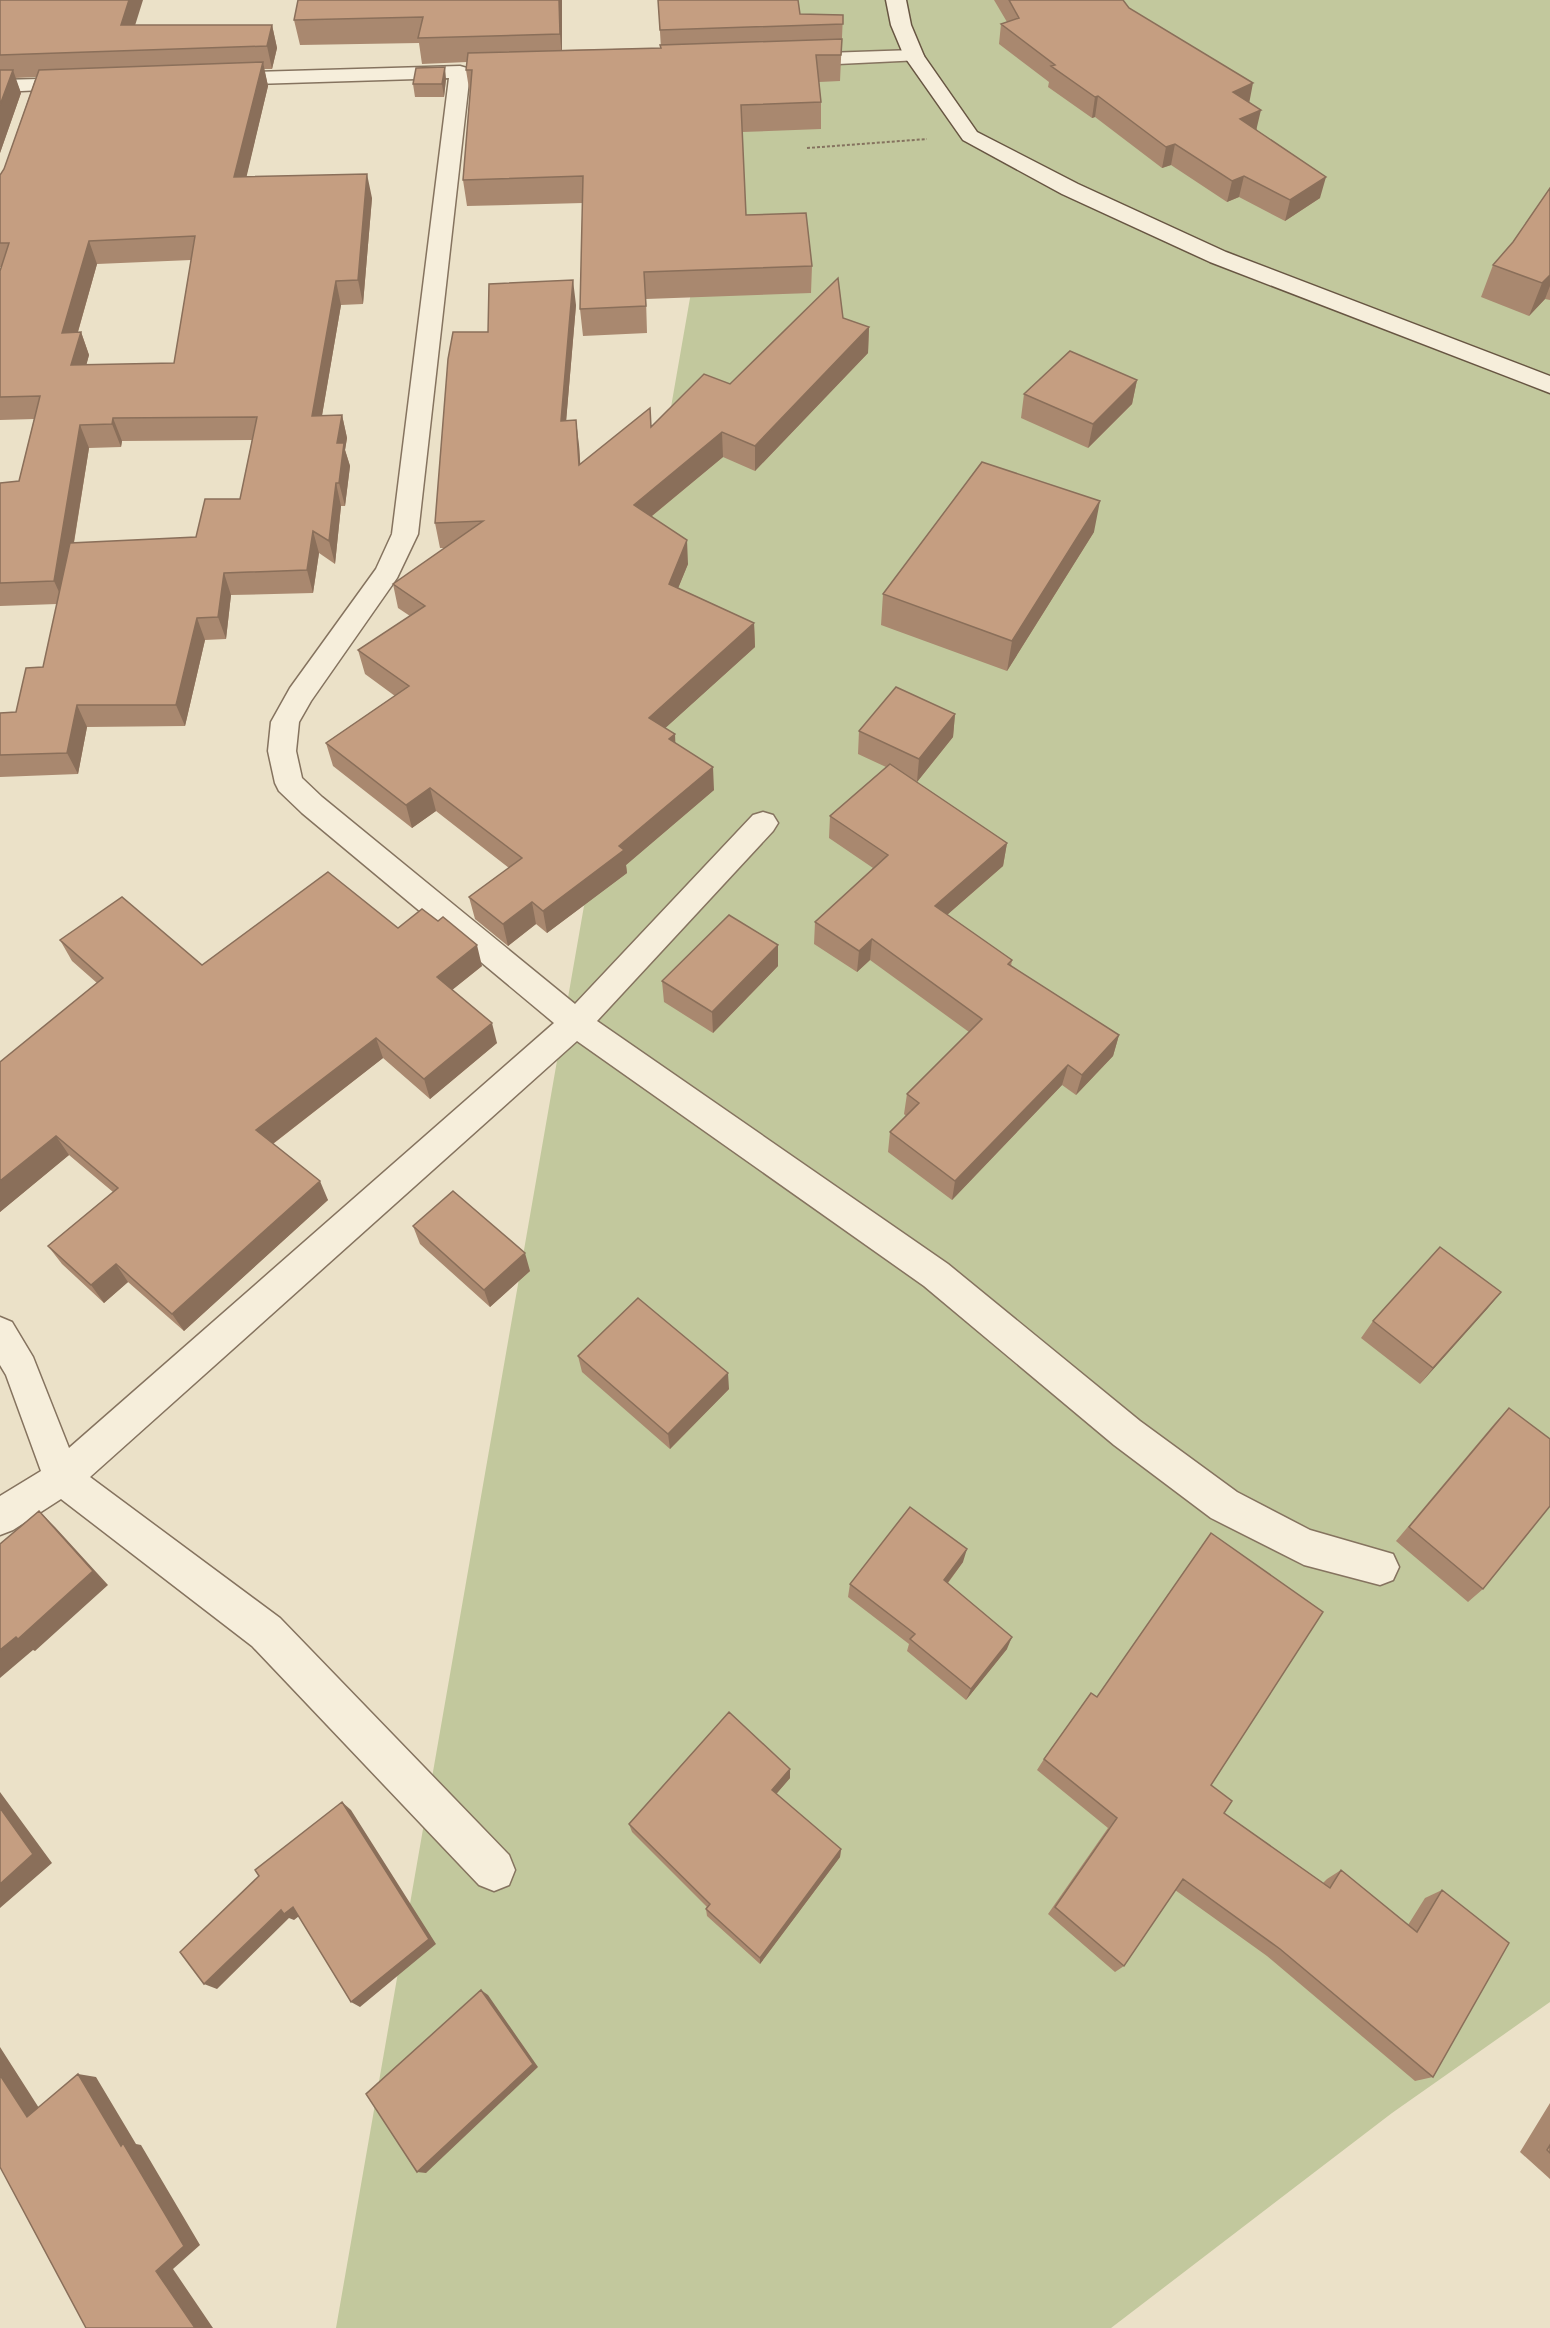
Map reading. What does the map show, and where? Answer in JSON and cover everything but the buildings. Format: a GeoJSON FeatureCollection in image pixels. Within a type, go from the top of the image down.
{"type":"FeatureCollection","features":[{"type":"Feature","properties":{"kind":"street"},"geometry":{"type":"LineString","coordinates":[[896,0],[901,25],[914,56],[970,136],[1070,189],[1218,257],[1550,386]]}},
{"type":"Feature","properties":{"kind":"street"},"geometry":{"type":"LineString","coordinates":[[770,61],[914,56]]}},
{"type":"Feature","properties":{"kind":"street"},"geometry":{"type":"LineString","coordinates":[[201,80],[472,71],[405,534],[388,572],[295,704],[285,722],[282,751],[288,783],[576,1023],[936,1275],[1127,1433],[1224,1505],[1304,1547],[1380,1567]]}},
{"type":"Feature","properties":{"kind":"street"},"geometry":{"type":"LineString","coordinates":[[0,86],[96,83]]}},
{"type":"Feature","properties":{"kind":"street"},"geometry":{"type":"LineString","coordinates":[[30,106],[37,85]]}},
{"type":"Feature","properties":{"kind":"street"},"geometry":{"type":"LineString","coordinates":[[0,1517],[62,1478],[576,1023],[764,823]]}},
{"type":"Feature","properties":{"kind":"street"},"geometry":{"type":"LineString","coordinates":[[0,1333],[21,1368],[62,1478],[266,1632],[494,1870]]}},
{"type":"Feature","properties":{"kind":"path"},"geometry":{"type":"LineString","coordinates":[[807,147],[970,136]]}},
{"type":"Feature","properties":{"kind":"green space"},"geometry":{"type":"Polygon","coordinates":[[[742,0],[1550,0],[1550,2002],[1392,2113],[1111,2328],[336,2328],[742,0]]]}}]}
